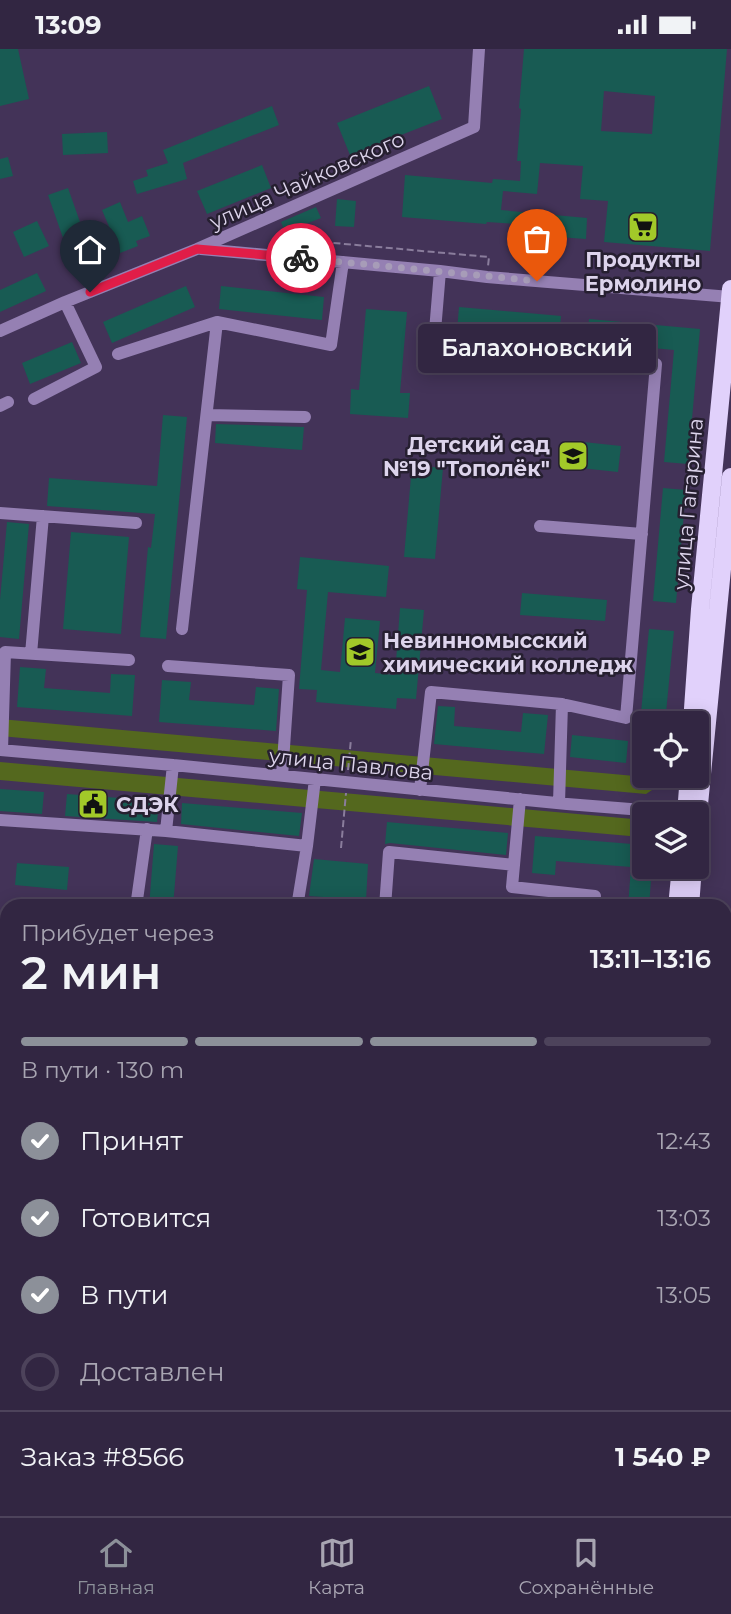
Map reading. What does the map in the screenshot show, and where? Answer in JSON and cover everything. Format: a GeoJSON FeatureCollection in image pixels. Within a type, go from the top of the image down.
{"type":"FeatureCollection","features":[{"type":"Feature","properties":{"kind":"main road","name":"улица Гагарина"},"geometry":{"type":"LineString","coordinates":[[693,711],[731,289]]}},
{"type":"Feature","properties":{"kind":"main road","name":"улица Гагарина"},"geometry":{"type":"LineString","coordinates":[[692,802],[725,614],[731,477]]}},
{"type":"Feature","properties":{"kind":"main road"},"geometry":{"type":"LineString","coordinates":[[678,899],[680,879]]}},
{"type":"Feature","properties":{"kind":"main road"},"geometry":{"type":"LineString","coordinates":[[691,899],[693,879]]}},
{"type":"Feature","properties":{"kind":"street","name":"улица Чайковского"},"geometry":{"type":"LineString","coordinates":[[0,331],[197,249],[474,127],[479,49]]}},
{"type":"Feature","properties":{"kind":"street"},"geometry":{"type":"LineString","coordinates":[[197,249],[731,297]]}},
{"type":"Feature","properties":{"kind":"street"},"geometry":{"type":"LineString","coordinates":[[118,354],[217,321],[331,345],[343,262]]}},
{"type":"Feature","properties":{"kind":"street"},"geometry":{"type":"LineString","coordinates":[[420,790],[431,692],[562,704],[626,718],[656,364],[434,343],[440,271]]}},
{"type":"Feature","properties":{"kind":"street"},"geometry":{"type":"LineString","coordinates":[[34,399],[96,367],[65,302]]}},
{"type":"Feature","properties":{"kind":"street"},"geometry":{"type":"LineString","coordinates":[[182,629],[217,321]]}},
{"type":"Feature","properties":{"kind":"street"},"geometry":{"type":"LineString","coordinates":[[206,415],[305,417]]}},
{"type":"Feature","properties":{"kind":"street"},"geometry":{"type":"LineString","coordinates":[[0,513],[136,523]]}},
{"type":"Feature","properties":{"kind":"street"},"geometry":{"type":"LineString","coordinates":[[31,654],[43,516]]}},
{"type":"Feature","properties":{"kind":"street"},"geometry":{"type":"LineString","coordinates":[[540,526],[642,534]]}},
{"type":"Feature","properties":{"kind":"street"},"geometry":{"type":"LineString","coordinates":[[1,750],[2,672],[5,652],[129,660]]}},
{"type":"Feature","properties":{"kind":"street"},"geometry":{"type":"LineString","coordinates":[[168,666],[289,675],[282,776]]}},
{"type":"Feature","properties":{"kind":"street"},"geometry":{"type":"LineString","coordinates":[[559,803],[562,704]]}},
{"type":"Feature","properties":{"kind":"street","name":"улица Павлова"},"geometry":{"type":"LineString","coordinates":[[1,750],[632,809]]}},
{"type":"Feature","properties":{"kind":"street"},"geometry":{"type":"LineString","coordinates":[[166,831],[173,765]]}},
{"type":"Feature","properties":{"kind":"street"},"geometry":{"type":"LineString","coordinates":[[299,899],[315,779]]}},
{"type":"Feature","properties":{"kind":"street"},"geometry":{"type":"LineString","coordinates":[[520,799],[512,887],[595,896],[595,899]]}},
{"type":"Feature","properties":{"kind":"street"},"geometry":{"type":"LineString","coordinates":[[0,820],[147,829],[307,846]]}},
{"type":"Feature","properties":{"kind":"street"},"geometry":{"type":"LineString","coordinates":[[137,899],[147,829]]}},
{"type":"Feature","properties":{"kind":"street"},"geometry":{"type":"LineString","coordinates":[[386,899],[389,852],[514,865]]}},
{"type":"Feature","properties":{"kind":"path"},"geometry":{"type":"LineString","coordinates":[[323,242],[489,257]]}},
{"type":"Feature","properties":{"kind":"green space"},"geometry":{"type":"Polygon","coordinates":[[[0,719],[632,776],[632,788],[652,788],[646,794],[0,736],[0,719]]]}},
{"type":"Feature","properties":{"kind":"green space"},"geometry":{"type":"Polygon","coordinates":[[[0,762],[632,819],[632,836],[0,780],[0,762]]]}},
{"type":"Feature","properties":{"kind":"building"},"geometry":{"type":"Polygon","coordinates":[[[0,49],[18,49],[29,99],[0,106],[0,49]]]}},
{"type":"Feature","properties":{"kind":"building"},"geometry":{"type":"Polygon","coordinates":[[[524,49],[727,49],[710,251],[604,242],[608,201],[580,199],[583,166],[540,163],[537,194],[503,191],[501,210],[587,218],[586,239],[515,234],[516,224],[402,217],[405,175],[492,183],[493,179],[520,181],[521,161],[517,161],[524,49]],[[604,91],[601,131],[652,134],[655,96],[604,91]]]}},
{"type":"Feature","properties":{"kind":"building"},"geometry":{"type":"Polygon","coordinates":[[[429,86],[442,119],[350,155],[337,123],[429,86]]]}},
{"type":"Feature","properties":{"kind":"building"},"geometry":{"type":"Polygon","coordinates":[[[272,106],[279,125],[183,163],[187,179],[137,194],[133,181],[148,176],[146,170],[168,163],[163,150],[272,106]]]}},
{"type":"Feature","properties":{"kind":"building"},"geometry":{"type":"Polygon","coordinates":[[[107,132],[108,153],[63,155],[62,134],[107,132]]]}},
{"type":"Feature","properties":{"kind":"building"},"geometry":{"type":"Polygon","coordinates":[[[8,157],[13,176],[0,179],[0,159],[8,157]]]}},
{"type":"Feature","properties":{"kind":"building"},"geometry":{"type":"Polygon","coordinates":[[[262,165],[271,188],[207,214],[197,191],[262,165]]]}},
{"type":"Feature","properties":{"kind":"building"},"geometry":{"type":"Polygon","coordinates":[[[68,188],[86,239],[110,229],[102,210],[120,202],[128,222],[142,216],[150,236],[136,241],[138,246],[120,253],[118,248],[104,254],[100,244],[69,255],[48,195],[68,188]]]}},
{"type":"Feature","properties":{"kind":"building"},"geometry":{"type":"Polygon","coordinates":[[[337,199],[356,201],[354,227],[335,226],[337,199]]]}},
{"type":"Feature","properties":{"kind":"building"},"geometry":{"type":"Polygon","coordinates":[[[316,207],[321,218],[285,232],[281,222],[316,207]]]}},
{"type":"Feature","properties":{"kind":"building"},"geometry":{"type":"Polygon","coordinates":[[[37,221],[49,246],[24,257],[13,232],[37,221]]]}},
{"type":"Feature","properties":{"kind":"building"},"geometry":{"type":"Polygon","coordinates":[[[37,273],[46,291],[0,312],[0,290],[37,273]]]}},
{"type":"Feature","properties":{"kind":"building"},"geometry":{"type":"Polygon","coordinates":[[[186,286],[195,307],[112,343],[103,322],[186,286]]]}},
{"type":"Feature","properties":{"kind":"building"},"geometry":{"type":"Polygon","coordinates":[[[221,286],[324,297],[322,320],[219,309],[221,286]]]}},
{"type":"Feature","properties":{"kind":"building"},"geometry":{"type":"Polygon","coordinates":[[[459,307],[561,316],[559,340],[457,331],[459,307]]]}},
{"type":"Feature","properties":{"kind":"building"},"geometry":{"type":"Polygon","coordinates":[[[366,309],[407,312],[400,393],[410,393],[408,418],[350,414],[351,389],[359,390],[366,309]]]}},
{"type":"Feature","properties":{"kind":"building"},"geometry":{"type":"Polygon","coordinates":[[[589,319],[700,329],[688,464],[664,462],[674,350],[587,342],[589,319]]]}},
{"type":"Feature","properties":{"kind":"building"},"geometry":{"type":"Polygon","coordinates":[[[72,342],[81,363],[30,384],[22,363],[72,342]]]}},
{"type":"Feature","properties":{"kind":"building"},"geometry":{"type":"Polygon","coordinates":[[[163,415],[187,417],[166,639],[140,637],[148,547],[151,548],[155,514],[47,506],[49,478],[157,486],[163,415]]]}},
{"type":"Feature","properties":{"kind":"building"},"geometry":{"type":"Polygon","coordinates":[[[216,424],[304,427],[302,450],[215,443],[216,424]]]}},
{"type":"Feature","properties":{"kind":"building"},"geometry":{"type":"Polygon","coordinates":[[[574,441],[621,446],[618,472],[571,467],[574,441]]]}},
{"type":"Feature","properties":{"kind":"building"},"geometry":{"type":"Polygon","coordinates":[[[412,465],[443,468],[435,559],[404,557],[412,465]]]}},
{"type":"Feature","properties":{"kind":"building"},"geometry":{"type":"Polygon","coordinates":[[[663,488],[686,490],[676,603],[653,601],[663,488]]]}},
{"type":"Feature","properties":{"kind":"building"},"geometry":{"type":"Polygon","coordinates":[[[7,522],[29,524],[19,639],[0,637],[0,600],[7,522]]]}},
{"type":"Feature","properties":{"kind":"building"},"geometry":{"type":"Polygon","coordinates":[[[71,532],[129,537],[121,634],[63,629],[71,532]]]}},
{"type":"Feature","properties":{"kind":"building"},"geometry":{"type":"Polygon","coordinates":[[[300,557],[389,566],[386,597],[328,592],[321,670],[340,672],[345,618],[380,621],[375,673],[395,675],[400,608],[424,610],[416,699],[397,698],[396,709],[316,702],[317,690],[299,689],[307,590],[297,589],[300,557]]]}},
{"type":"Feature","properties":{"kind":"building"},"geometry":{"type":"Polygon","coordinates":[[[522,593],[607,600],[605,621],[520,615],[522,593]]]}},
{"type":"Feature","properties":{"kind":"building"},"geometry":{"type":"Polygon","coordinates":[[[649,629],[674,631],[666,711],[641,711],[649,629]]]}},
{"type":"Feature","properties":{"kind":"building"},"geometry":{"type":"Polygon","coordinates":[[[20,667],[46,669],[44,688],[110,693],[111,674],[135,675],[132,716],[17,707],[20,667]]]}},
{"type":"Feature","properties":{"kind":"building"},"geometry":{"type":"Polygon","coordinates":[[[162,680],[191,682],[189,700],[254,705],[256,687],[279,689],[276,731],[159,722],[162,680]]]}},
{"type":"Feature","properties":{"kind":"building"},"geometry":{"type":"Polygon","coordinates":[[[438,706],[455,707],[454,726],[521,732],[523,713],[548,715],[544,754],[434,744],[438,706]]]}},
{"type":"Feature","properties":{"kind":"building"},"geometry":{"type":"Polygon","coordinates":[[[572,735],[628,741],[626,763],[570,757],[572,735]]]}},
{"type":"Feature","properties":{"kind":"building"},"geometry":{"type":"Polygon","coordinates":[[[0,789],[44,792],[42,814],[0,811],[0,789]]]}},
{"type":"Feature","properties":{"kind":"building"},"geometry":{"type":"Polygon","coordinates":[[[67,794],[159,801],[157,822],[65,816],[67,794]]]}},
{"type":"Feature","properties":{"kind":"building"},"geometry":{"type":"Polygon","coordinates":[[[182,803],[302,813],[299,836],[181,824],[182,803]]]}},
{"type":"Feature","properties":{"kind":"building"},"geometry":{"type":"Polygon","coordinates":[[[387,822],[508,833],[506,855],[385,844],[387,822]]]}},
{"type":"Feature","properties":{"kind":"building"},"geometry":{"type":"Polygon","coordinates":[[[535,836],[632,844],[632,879],[651,879],[650,899],[629,899],[631,867],[556,861],[555,875],[532,873],[535,836]]]}},
{"type":"Feature","properties":{"kind":"building"},"geometry":{"type":"Polygon","coordinates":[[[154,844],[178,846],[174,899],[150,899],[154,844]]]}},
{"type":"Feature","properties":{"kind":"building"},"geometry":{"type":"Polygon","coordinates":[[[314,859],[368,864],[366,899],[309,896],[314,859]]]}},
{"type":"Feature","properties":{"kind":"building"},"geometry":{"type":"Polygon","coordinates":[[[17,863],[69,867],[67,890],[15,885],[17,863]]]}},
{"type":"Feature","properties":{"kind":"way so far"},"geometry":{"type":"LineString","coordinates":[[301,258],[537,281]]}},
{"type":"Feature","properties":{"kind":"place","name":"Продукты Ермолино"},"geometry":{"type":"Point","coordinates":[643,227]}},
{"type":"Feature","properties":{"kind":"place","name":"Балахоновский"},"geometry":{"type":"Point","coordinates":[537,281]}},
{"type":"Feature","properties":{"kind":"place","name":"Детский сад №19 \"Тополёк\""},"geometry":{"type":"Point","coordinates":[573,456]}},
{"type":"Feature","properties":{"kind":"place","name":"Невинномысский химический колледж"},"geometry":{"type":"Point","coordinates":[360,652]}},
{"type":"Feature","properties":{"kind":"place","name":"СДЭК"},"geometry":{"type":"Point","coordinates":[93,804]}},
{"type":"Feature","properties":{"kind":"route"},"geometry":{"type":"LineString","coordinates":[[90,292],[197,249],[301,258]]}}]}
